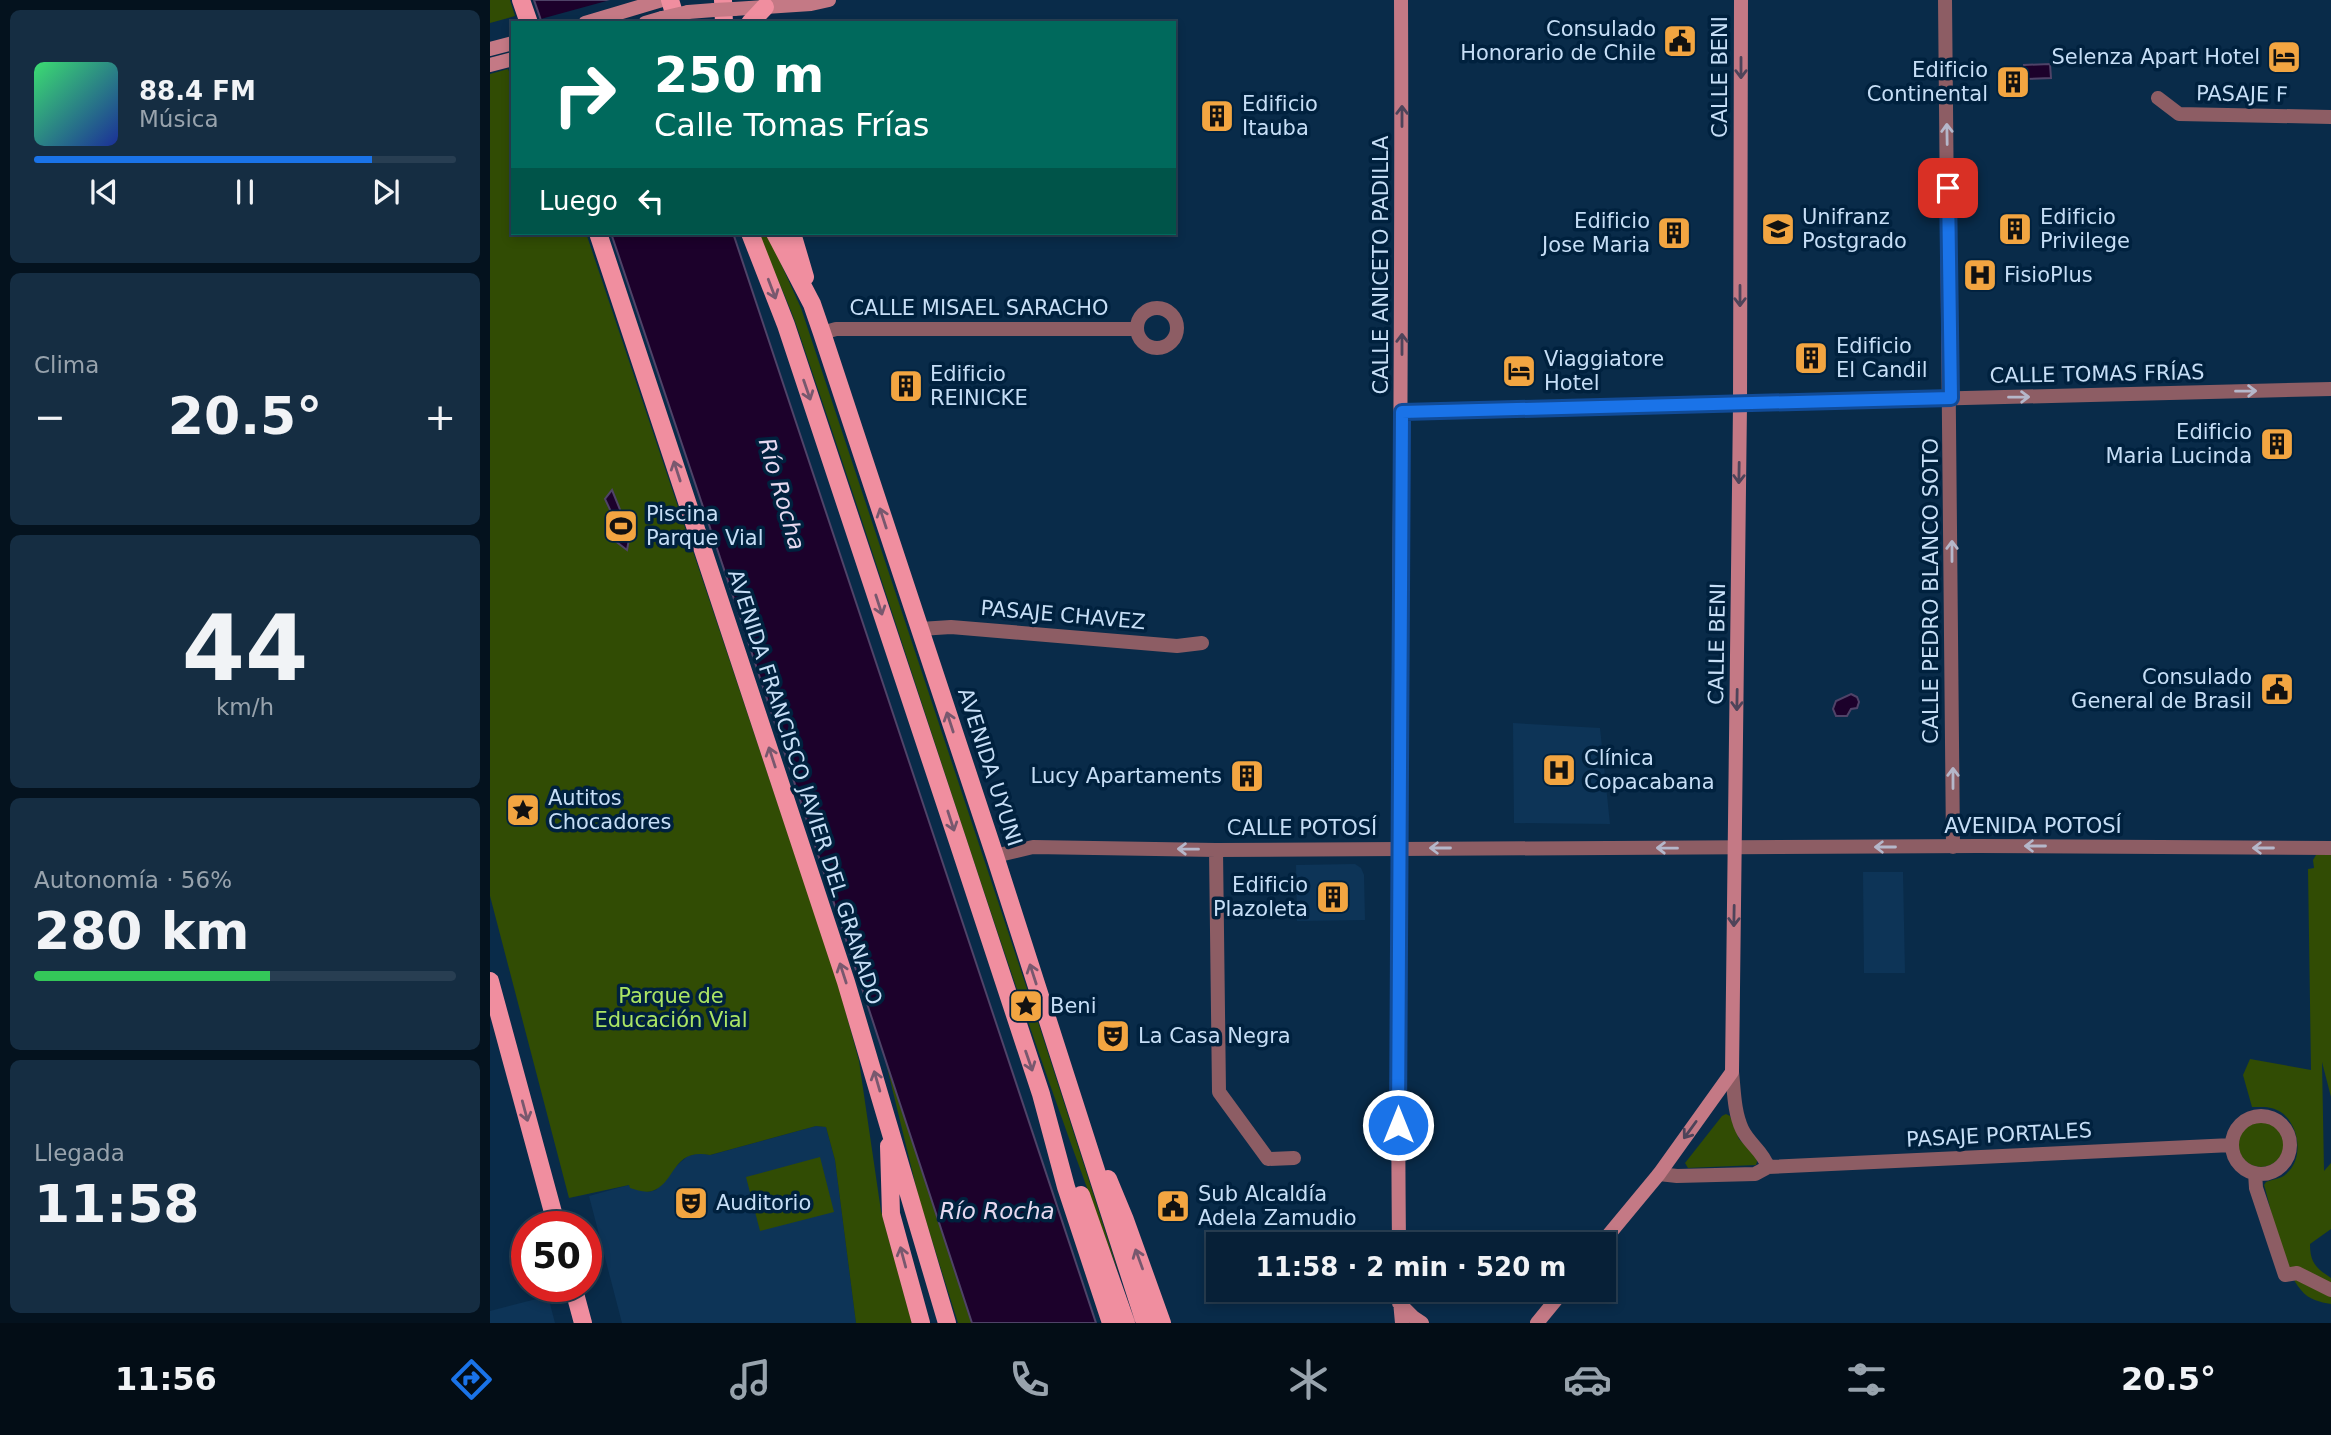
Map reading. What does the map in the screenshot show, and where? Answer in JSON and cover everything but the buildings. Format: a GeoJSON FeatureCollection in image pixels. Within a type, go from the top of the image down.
{"type":"FeatureCollection","features":[{"type":"Feature","properties":{"kind":"main road"},"geometry":{"type":"LineString","coordinates":[[521,0],[528,21]]}},
{"type":"Feature","properties":{"kind":"main road"},"geometry":{"type":"LineString","coordinates":[[657,21],[724,10],[811,4],[829,0]]}},
{"type":"Feature","properties":{"kind":"main road","name":"CALLE ANICETO PADILLA"},"geometry":{"type":"LineString","coordinates":[[1399,1232],[1401,0]]}},
{"type":"Feature","properties":{"kind":"main road","name":"CALLE BENI"},"geometry":{"type":"LineString","coordinates":[[1732,1072],[1740,404],[1741,0]]}},
{"type":"Feature","properties":{"kind":"main road"},"geometry":{"type":"LineString","coordinates":[[592,21],[663,1],[676,18]]}},
{"type":"Feature","properties":{"kind":"main road"},"geometry":{"type":"LineString","coordinates":[[752,21],[765,7]]}},
{"type":"Feature","properties":{"kind":"main road"},"geometry":{"type":"LineString","coordinates":[[490,49],[511,44]]}},
{"type":"Feature","properties":{"kind":"main road"},"geometry":{"type":"LineString","coordinates":[[490,65],[511,60]]}},
{"type":"Feature","properties":{"kind":"main road","name":"AVENIDA FRANCISCO JAVIER DEL GRANADO"},"geometry":{"type":"LineString","coordinates":[[599,235],[864,1038],[889,1125]]}},
{"type":"Feature","properties":{"kind":"main road"},"geometry":{"type":"LineString","coordinates":[[751,235],[794,351],[1041,1094],[1066,1187],[1111,1323]]}},
{"type":"Feature","properties":{"kind":"main road","name":"AVENIDA UYUNI"},"geometry":{"type":"LineString","coordinates":[[776,235],[812,304],[822,333],[995,856],[1145,1323]]}},
{"type":"Feature","properties":{"kind":"main road"},"geometry":{"type":"LineString","coordinates":[[793,235],[812,304]]}},
{"type":"Feature","properties":{"kind":"main road"},"geometry":{"type":"LineString","coordinates":[[491,990],[552,1211]]}},
{"type":"Feature","properties":{"kind":"main road"},"geometry":{"type":"LineString","coordinates":[[1611,1232],[1659,1174],[1732,1072]]}},
{"type":"Feature","properties":{"kind":"main road"},"geometry":{"type":"LineString","coordinates":[[1069,1086],[1125,1220],[1162,1323]]}},
{"type":"Feature","properties":{"kind":"main road"},"geometry":{"type":"LineString","coordinates":[[1041,1094],[1077,1183],[1126,1323]]}},
{"type":"Feature","properties":{"kind":"main road"},"geometry":{"type":"LineString","coordinates":[[889,1125],[891,1214],[921,1323]]}},
{"type":"Feature","properties":{"kind":"main road"},"geometry":{"type":"LineString","coordinates":[[889,1125],[947,1323]]}},
{"type":"Feature","properties":{"kind":"main road"},"geometry":{"type":"LineString","coordinates":[[577,1302],[583,1323]]}},
{"type":"Feature","properties":{"kind":"main road"},"geometry":{"type":"LineString","coordinates":[[1400,1302],[1402,1323]]}},
{"type":"Feature","properties":{"kind":"main road"},"geometry":{"type":"LineString","coordinates":[[1404,1302],[1422,1323]]}},
{"type":"Feature","properties":{"kind":"main road"},"geometry":{"type":"LineString","coordinates":[[1537,1323],[1554,1302]]}},
{"type":"Feature","properties":{"kind":"street","name":"CALLE PEDRO BLANCO SOTO"},"geometry":{"type":"LineString","coordinates":[[1945,0],[1951,398],[1953,847]]}},
{"type":"Feature","properties":{"kind":"street","name":"PASAJE F"},"geometry":{"type":"LineString","coordinates":[[2158,98],[2179,114],[2331,117]]}},
{"type":"Feature","properties":{"kind":"street","name":"CALLE MISAEL SARACHO"},"geometry":{"type":"LineString","coordinates":[[822,333],[836,329],[1136,329]]}},
{"type":"Feature","properties":{"kind":"street","name":"CALLE TOMAS FRÍAS"},"geometry":{"type":"LineString","coordinates":[[1402,412],[2331,389]]}},
{"type":"Feature","properties":{"kind":"street","name":"PASAJE CHAVEZ"},"geometry":{"type":"LineString","coordinates":[[920,629],[951,627],[1177,646],[1202,643]]}},
{"type":"Feature","properties":{"kind":"street","name":"CALLE POTOSÍ"},"geometry":{"type":"LineString","coordinates":[[995,856],[1033,847],[1216,850],[1735,848]]}},
{"type":"Feature","properties":{"kind":"street","name":"AVENIDA POTOSÍ"},"geometry":{"type":"LineString","coordinates":[[1735,848],[2331,848]]}},
{"type":"Feature","properties":{"kind":"street"},"geometry":{"type":"LineString","coordinates":[[1216,850],[1220,1092],[1268,1159],[1294,1158]]}},
{"type":"Feature","properties":{"kind":"street"},"geometry":{"type":"LineString","coordinates":[[1732,1072],[1736,1108],[1742,1130],[1763,1154],[1768,1167]]}},
{"type":"Feature","properties":{"kind":"street"},"geometry":{"type":"LineString","coordinates":[[2269,1117],[2284,1127],[2290,1143],[2286,1161],[2272,1172],[2255,1173],[2240,1164],[2232,1145],[2237,1129],[2250,1118],[2269,1117]]}},
{"type":"Feature","properties":{"kind":"street","name":"PASAJE PORTALES"},"geometry":{"type":"LineString","coordinates":[[1659,1174],[1755,1174],[1768,1167],[2232,1145]]}},
{"type":"Feature","properties":{"kind":"street"},"geometry":{"type":"LineString","coordinates":[[2255,1173],[2256,1188],[2285,1275],[2297,1273],[2331,1290]]}},
{"type":"Feature","properties":{"kind":"shaded area","name":"Clínica Copacabana"},"geometry":{"type":"Polygon","coordinates":[[[1513,723],[1600,728],[1610,824],[1514,823],[1513,723]]]}},
{"type":"Feature","properties":{"kind":"shaded area","name":"Edificio Plazoleta"},"geometry":{"type":"Polygon","coordinates":[[[1355,864],[1361,868],[1364,875],[1365,920],[1297,921],[1296,865],[1355,864]]]}},
{"type":"Feature","properties":{"kind":"shaded area"},"geometry":{"type":"Polygon","coordinates":[[[1863,872],[1903,872],[1905,973],[1864,973],[1863,872]]]}},
{"type":"Feature","properties":{"kind":"shaded area"},"geometry":{"type":"Polygon","coordinates":[[[816,1126],[826,1127],[835,1160],[856,1323],[622,1323],[602,1246],[602,1211],[593,1211],[589,1196],[629,1185],[648,1192],[656,1190],[688,1156],[699,1153],[711,1155],[816,1126]]]}},
{"type":"Feature","properties":{"kind":"shaded area"},"geometry":{"type":"Polygon","coordinates":[[[525,1302],[550,1302],[555,1323],[490,1323],[490,1311],[525,1302]]]}},
{"type":"Feature","properties":{"kind":"green space"},"geometry":{"type":"Polygon","coordinates":[[[490,0],[510,0],[515,16],[490,23],[490,0]]]}},
{"type":"Feature","properties":{"kind":"green space","name":"Parque de Educación Vial"},"geometry":{"type":"Polygon","coordinates":[[[508,69],[511,76],[511,235],[587,235],[837,980],[859,1061],[881,1211],[912,1323],[856,1323],[835,1160],[826,1127],[816,1126],[710,1155],[697,1154],[688,1157],[681,1161],[660,1187],[652,1191],[630,1188],[629,1185],[569,1198],[490,896],[490,74],[508,69]]]}},
{"type":"Feature","properties":{"kind":"green space"},"geometry":{"type":"Polygon","coordinates":[[[760,235],[768,235],[801,308],[1119,1274],[1034,1040],[798,330],[760,235]]]}},
{"type":"Feature","properties":{"kind":"green space"},"geometry":{"type":"Polygon","coordinates":[[[2331,852],[2331,1097],[2322,1062],[2324,1171],[2331,1163],[2331,1229],[2310,1244],[2315,1264],[2331,1278],[2331,1304],[2308,1296],[2294,1280],[2278,1240],[2264,1185],[2284,1176],[2292,1167],[2297,1150],[2295,1132],[2286,1116],[2279,1111],[2252,1107],[2243,1075],[2250,1059],[2311,1070],[2308,869],[2314,868],[2313,860],[2316,855],[2331,852]]]}},
{"type":"Feature","properties":{"kind":"green space"},"geometry":{"type":"Polygon","coordinates":[[[885,1059],[972,1323],[958,1323],[919,1199],[885,1059]]]}},
{"type":"Feature","properties":{"kind":"green space"},"geometry":{"type":"Polygon","coordinates":[[[1726,1114],[1730,1116],[1739,1139],[1758,1158],[1756,1165],[1688,1168],[1685,1163],[1726,1114]]]}},
{"type":"Feature","properties":{"kind":"green space"},"geometry":{"type":"Polygon","coordinates":[[[2261,1121],[2277,1128],[2284,1144],[2277,1160],[2261,1167],[2245,1160],[2238,1144],[2245,1128],[2261,1121]]]}},
{"type":"Feature","properties":{"kind":"green space"},"geometry":{"type":"Polygon","coordinates":[[[820,1157],[834,1212],[760,1231],[746,1177],[820,1157]]]}},
{"type":"Feature","properties":{"kind":"water"},"geometry":{"type":"Polygon","coordinates":[[[534,0],[656,0],[552,21],[541,21],[534,0]]]}},
{"type":"Feature","properties":{"kind":"water"},"geometry":{"type":"Polygon","coordinates":[[[2050,64],[2051,78],[2025,79],[2024,65],[2050,64]]]}},
{"type":"Feature","properties":{"kind":"water","name":"Río Rocha"},"geometry":{"type":"Polygon","coordinates":[[[612,235],[734,235],[1096,1323],[972,1323],[612,235]]]}},
{"type":"Feature","properties":{"kind":"water","name":"Piscina Parque Vial"},"geometry":{"type":"Polygon","coordinates":[[[612,490],[630,534],[627,550],[614,540],[615,520],[605,499],[612,490]]]}},
{"type":"Feature","properties":{"kind":"water"},"geometry":{"type":"Polygon","coordinates":[[[1851,694],[1857,697],[1857,708],[1851,709],[1847,716],[1836,716],[1833,709],[1836,701],[1851,694]]]}},
{"type":"Feature","properties":{"kind":"pier"},"geometry":{"type":"Polygon","coordinates":[[[610,0],[660,0],[666,21],[537,21],[610,0]]]}},
{"type":"Feature","properties":{"kind":"place","name":"Consulado Honorario de Chile"},"geometry":{"type":"Point","coordinates":[1680,41]}},
{"type":"Feature","properties":{"kind":"place","name":"Selenza Apart Hotel"},"geometry":{"type":"Point","coordinates":[2284,57]}},
{"type":"Feature","properties":{"kind":"place","name":"Edificio Continental"},"geometry":{"type":"Point","coordinates":[2013,82]}},
{"type":"Feature","properties":{"kind":"place","name":"Edificio Itauba"},"geometry":{"type":"Point","coordinates":[1217,116]}},
{"type":"Feature","properties":{"kind":"place","name":"Unifranz Postgrado"},"geometry":{"type":"Point","coordinates":[1778,229]}},
{"type":"Feature","properties":{"kind":"place","name":"Edificio Privilege"},"geometry":{"type":"Point","coordinates":[2015,229]}},
{"type":"Feature","properties":{"kind":"place","name":"Edificio Jose Maria"},"geometry":{"type":"Point","coordinates":[1674,233]}},
{"type":"Feature","properties":{"kind":"place","name":"FisioPlus"},"geometry":{"type":"Point","coordinates":[1980,275]}},
{"type":"Feature","properties":{"kind":"place","name":"Edificio El Candil"},"geometry":{"type":"Point","coordinates":[1811,358]}},
{"type":"Feature","properties":{"kind":"place","name":"Viaggiatore Hotel"},"geometry":{"type":"Point","coordinates":[1519,371]}},
{"type":"Feature","properties":{"kind":"place","name":"Edificio REINICKE"},"geometry":{"type":"Point","coordinates":[906,386]}},
{"type":"Feature","properties":{"kind":"place","name":"Edificio Maria Lucinda"},"geometry":{"type":"Point","coordinates":[2277,444]}},
{"type":"Feature","properties":{"kind":"place","name":"Piscina Parque Vial"},"geometry":{"type":"Point","coordinates":[621,526]}},
{"type":"Feature","properties":{"kind":"place","name":"Consulado General de Brasil"},"geometry":{"type":"Point","coordinates":[2277,689]}},
{"type":"Feature","properties":{"kind":"place","name":"Clínica Copacabana"},"geometry":{"type":"Point","coordinates":[1559,770]}},
{"type":"Feature","properties":{"kind":"place","name":"Lucy Apartaments"},"geometry":{"type":"Point","coordinates":[1247,776]}},
{"type":"Feature","properties":{"kind":"place","name":"Autitos Chocadores"},"geometry":{"type":"Point","coordinates":[523,810]}},
{"type":"Feature","properties":{"kind":"place","name":"Edificio Plazoleta"},"geometry":{"type":"Point","coordinates":[1333,897]}},
{"type":"Feature","properties":{"kind":"place","name":"Beni"},"geometry":{"type":"Point","coordinates":[1026,1006]}},
{"type":"Feature","properties":{"kind":"place","name":"La Casa Negra"},"geometry":{"type":"Point","coordinates":[1113,1036]}},
{"type":"Feature","properties":{"kind":"place","name":"Auditorio"},"geometry":{"type":"Point","coordinates":[691,1203]}},
{"type":"Feature","properties":{"kind":"place","name":"Sub Alcaldía Adela Zamudio"},"geometry":{"type":"Point","coordinates":[1173,1206]}},
{"type":"Feature","properties":{"kind":"route"},"geometry":{"type":"LineString","coordinates":[[1398,1125],[1402,412],[1951,398],[1948,188]]}}]}
